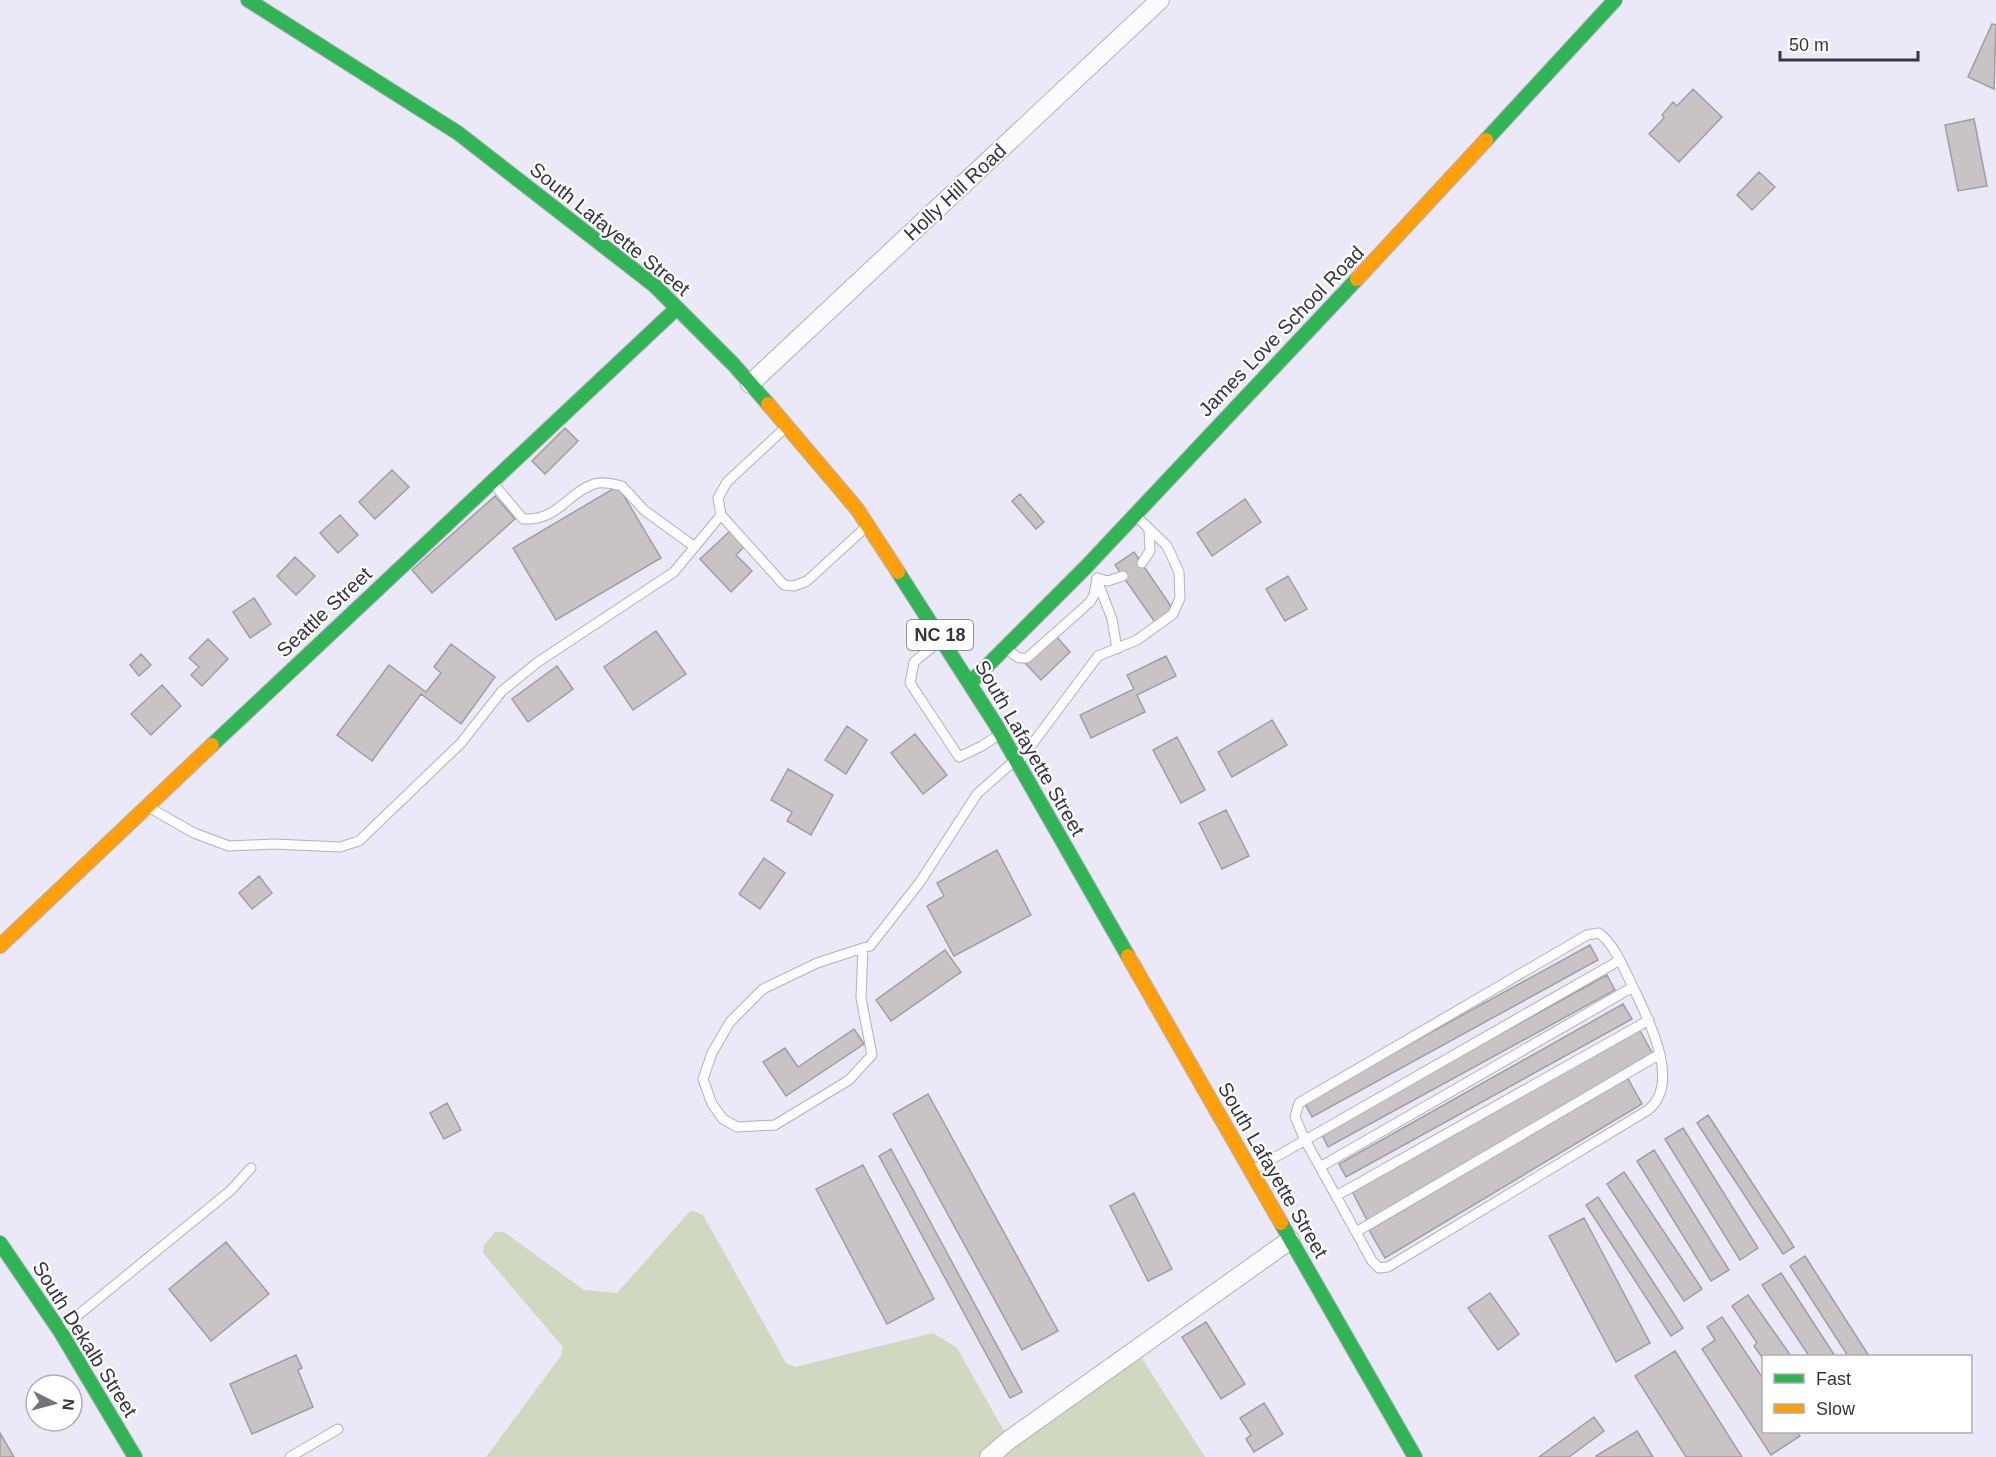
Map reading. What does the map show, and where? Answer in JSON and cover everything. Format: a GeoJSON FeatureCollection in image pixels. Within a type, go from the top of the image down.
{"type":"FeatureCollection","features":[{"type":"Feature","properties":{"kind":"main road","name":"South Lafayette Street"},"geometry":{"type":"LineString","coordinates":[[248,0],[458,133],[581,226],[655,286],[750,384],[868,525],[970,683],[1017,761],[1415,1457]]}},
{"type":"Feature","properties":{"kind":"main road","name":"James Love School Road"},"geometry":{"type":"LineString","coordinates":[[970,683],[1086,567],[1417,216],[1615,0]]}},
{"type":"Feature","properties":{"kind":"main road","name":"Seattle Street"},"geometry":{"type":"LineString","coordinates":[[0,946],[491,480],[677,308]]}},
{"type":"Feature","properties":{"kind":"main road","name":"South Dekalb Street"},"geometry":{"type":"LineString","coordinates":[[0,1243],[60,1331],[135,1457]]}},
{"type":"Feature","properties":{"kind":"street","name":"Holly Hill Road"},"geometry":{"type":"LineString","coordinates":[[750,384],[1160,0]]}},
{"type":"Feature","properties":{"kind":"street"},"geometry":{"type":"LineString","coordinates":[[989,1457],[1009,1440],[1290,1240]]}},
{"type":"Feature","properties":{"kind":"lane"},"geometry":{"type":"LineString","coordinates":[[786,427],[727,482],[718,498],[721,515],[784,585],[794,586],[807,582],[868,525]]}},
{"type":"Feature","properties":{"kind":"lane"},"geometry":{"type":"LineString","coordinates":[[491,480],[523,519],[534,519],[553,512],[593,484],[622,486],[644,510],[695,547]]}},
{"type":"Feature","properties":{"kind":"lane"},"geometry":{"type":"LineString","coordinates":[[148,807],[194,833],[228,846],[274,844],[340,847],[359,841],[461,743],[502,691],[538,662],[674,572],[721,515]]}},
{"type":"Feature","properties":{"kind":"lane"},"geometry":{"type":"LineString","coordinates":[[863,948],[861,998],[872,1055],[849,1080],[775,1125],[737,1127],[723,1119],[712,1104],[704,1079],[712,1053],[730,1022],[763,989],[817,963],[863,948],[870,946],[920,882],[977,794],[1017,761],[1090,664],[1098,656],[1137,640],[1173,614],[1180,598],[1179,572],[1167,546],[1135,515]]}},
{"type":"Feature","properties":{"kind":"lane"},"geometry":{"type":"LineString","coordinates":[[1142,563],[1150,551],[1149,531]]}},
{"type":"Feature","properties":{"kind":"lane"},"geometry":{"type":"LineString","coordinates":[[1086,567],[1097,578],[1112,620],[1117,649]]}},
{"type":"Feature","properties":{"kind":"lane"},"geometry":{"type":"LineString","coordinates":[[1097,578],[1108,581],[1123,576]]}},
{"type":"Feature","properties":{"kind":"lane"},"geometry":{"type":"LineString","coordinates":[[1006,648],[1020,658],[1027,658],[1090,602],[1097,578]]}},
{"type":"Feature","properties":{"kind":"lane"},"geometry":{"type":"LineString","coordinates":[[942,639],[914,662],[910,683],[958,757],[982,746],[1000,733]]}},
{"type":"Feature","properties":{"kind":"lane"},"geometry":{"type":"LineString","coordinates":[[1599,933],[1620,960],[1633,987],[1649,1020],[1660,1054],[1662,1089],[1654,1105],[1388,1267],[1383,1269],[1376,1265],[1305,1140],[1295,1117],[1299,1103],[1587,935],[1599,933]]}},
{"type":"Feature","properties":{"kind":"lane"},"geometry":{"type":"LineString","coordinates":[[1251,1171],[1620,960]]}},
{"type":"Feature","properties":{"kind":"lane"},"geometry":{"type":"LineString","coordinates":[[1320,1167],[1633,987]]}},
{"type":"Feature","properties":{"kind":"lane"},"geometry":{"type":"LineString","coordinates":[[1336,1196],[1649,1020]]}},
{"type":"Feature","properties":{"kind":"lane"},"geometry":{"type":"LineString","coordinates":[[1356,1232],[1660,1054]]}},
{"type":"Feature","properties":{"kind":"lane"},"geometry":{"type":"LineString","coordinates":[[60,1331],[230,1191],[251,1168]]}},
{"type":"Feature","properties":{"kind":"lane"},"geometry":{"type":"LineString","coordinates":[[290,1457],[338,1429]]}},
{"type":"Feature","properties":{"kind":"green space"},"geometry":{"type":"Polygon","coordinates":[[[691,1210],[703,1215],[786,1363],[795,1367],[933,1333],[957,1348],[1009,1440],[1136,1349],[1205,1457],[486,1457],[561,1356],[563,1347],[483,1253],[484,1245],[495,1232],[504,1232],[584,1290],[617,1293],[691,1210]]]}},
{"type":"Feature","properties":{"kind":"building"},"geometry":{"type":"Polygon","coordinates":[[[1992,24],[1996,25],[1994,89],[1968,77],[1992,24]]]}},
{"type":"Feature","properties":{"kind":"building"},"geometry":{"type":"Polygon","coordinates":[[[1693,89],[1722,117],[1679,162],[1649,134],[1664,118],[1662,115],[1673,102],[1677,106],[1693,89]]]}},
{"type":"Feature","properties":{"kind":"building"},"geometry":{"type":"Polygon","coordinates":[[[1974,119],[1987,186],[1958,191],[1945,125],[1974,119]]]}},
{"type":"Feature","properties":{"kind":"building"},"geometry":{"type":"Polygon","coordinates":[[[1759,172],[1775,187],[1752,210],[1737,195],[1759,172]]]}},
{"type":"Feature","properties":{"kind":"building"},"geometry":{"type":"Polygon","coordinates":[[[565,428],[578,441],[545,474],[532,461],[565,428]]]}},
{"type":"Feature","properties":{"kind":"building"},"geometry":{"type":"Polygon","coordinates":[[[392,470],[409,487],[375,519],[359,502],[392,470]]]}},
{"type":"Feature","properties":{"kind":"building"},"geometry":{"type":"Polygon","coordinates":[[[618,486],[661,558],[556,620],[513,548],[618,486]]]}},
{"type":"Feature","properties":{"kind":"building"},"geometry":{"type":"Polygon","coordinates":[[[1020,494],[1044,522],[1036,529],[1012,501],[1020,494]]]}},
{"type":"Feature","properties":{"kind":"building"},"geometry":{"type":"Polygon","coordinates":[[[495,496],[515,519],[432,593],[412,570],[495,496]]]}},
{"type":"Feature","properties":{"kind":"building"},"geometry":{"type":"Polygon","coordinates":[[[1245,499],[1261,522],[1212,556],[1197,533],[1245,499]]]}},
{"type":"Feature","properties":{"kind":"building"},"geometry":{"type":"Polygon","coordinates":[[[340,515],[358,535],[338,553],[320,533],[340,515]]]}},
{"type":"Feature","properties":{"kind":"building"},"geometry":{"type":"Polygon","coordinates":[[[730,531],[744,547],[736,555],[752,571],[731,592],[700,559],[730,531]]]}},
{"type":"Feature","properties":{"kind":"building"},"geometry":{"type":"Polygon","coordinates":[[[1134,552],[1177,615],[1159,628],[1115,565],[1134,552]]]}},
{"type":"Feature","properties":{"kind":"building"},"geometry":{"type":"Polygon","coordinates":[[[295,557],[315,576],[296,595],[277,576],[295,557]]]}},
{"type":"Feature","properties":{"kind":"building"},"geometry":{"type":"Polygon","coordinates":[[[1288,576],[1307,609],[1285,621],[1266,589],[1288,576]]]}},
{"type":"Feature","properties":{"kind":"building"},"geometry":{"type":"Polygon","coordinates":[[[254,598],[271,624],[250,638],[233,612],[254,598]]]}},
{"type":"Feature","properties":{"kind":"building"},"geometry":{"type":"Polygon","coordinates":[[[656,631],[686,674],[633,710],[604,667],[656,631]]]}},
{"type":"Feature","properties":{"kind":"building"},"geometry":{"type":"Polygon","coordinates":[[[1055,635],[1070,652],[1041,680],[1025,663],[1055,635]]]}},
{"type":"Feature","properties":{"kind":"building"},"geometry":{"type":"Polygon","coordinates":[[[208,639],[228,659],[202,686],[191,675],[199,667],[189,658],[208,639]]]}},
{"type":"Feature","properties":{"kind":"building"},"geometry":{"type":"Polygon","coordinates":[[[451,644],[495,677],[461,724],[421,694],[372,761],[337,735],[389,665],[426,692],[441,673],[434,667],[451,644]]]}},
{"type":"Feature","properties":{"kind":"building"},"geometry":{"type":"Polygon","coordinates":[[[141,654],[151,665],[139,676],[130,665],[141,654]]]}},
{"type":"Feature","properties":{"kind":"building"},"geometry":{"type":"Polygon","coordinates":[[[1166,656],[1176,676],[1137,695],[1145,712],[1091,738],[1080,715],[1134,689],[1127,675],[1166,656]]]}},
{"type":"Feature","properties":{"kind":"building"},"geometry":{"type":"Polygon","coordinates":[[[557,666],[573,689],[528,722],[512,699],[557,666]]]}},
{"type":"Feature","properties":{"kind":"building"},"geometry":{"type":"Polygon","coordinates":[[[162,685],[181,706],[151,735],[131,714],[162,685]]]}},
{"type":"Feature","properties":{"kind":"building"},"geometry":{"type":"Polygon","coordinates":[[[1272,720],[1287,745],[1232,777],[1218,752],[1272,720]]]}},
{"type":"Feature","properties":{"kind":"building"},"geometry":{"type":"Polygon","coordinates":[[[847,726],[867,740],[846,774],[825,760],[847,726]]]}},
{"type":"Feature","properties":{"kind":"building"},"geometry":{"type":"Polygon","coordinates":[[[915,734],[947,775],[923,794],[891,753],[915,734]]]}},
{"type":"Feature","properties":{"kind":"building"},"geometry":{"type":"Polygon","coordinates":[[[1177,737],[1205,790],[1181,803],[1153,750],[1177,737]]]}},
{"type":"Feature","properties":{"kind":"building"},"geometry":{"type":"Polygon","coordinates":[[[788,769],[833,795],[811,835],[787,821],[792,812],[771,800],[788,769]]]}},
{"type":"Feature","properties":{"kind":"building"},"geometry":{"type":"Polygon","coordinates":[[[1226,810],[1249,856],[1222,869],[1199,823],[1226,810]]]}},
{"type":"Feature","properties":{"kind":"building"},"geometry":{"type":"Polygon","coordinates":[[[997,850],[1031,915],[954,956],[927,906],[944,896],[937,883],[997,850]]]}},
{"type":"Feature","properties":{"kind":"building"},"geometry":{"type":"Polygon","coordinates":[[[764,858],[785,873],[760,909],[739,894],[764,858]]]}},
{"type":"Feature","properties":{"kind":"building"},"geometry":{"type":"Polygon","coordinates":[[[259,876],[272,893],[252,909],[239,893],[259,876]]]}},
{"type":"Feature","properties":{"kind":"building"},"geometry":{"type":"Polygon","coordinates":[[[1590,945],[1598,960],[1312,1117],[1304,1102],[1590,945]]]}},
{"type":"Feature","properties":{"kind":"building"},"geometry":{"type":"Polygon","coordinates":[[[945,950],[961,972],[891,1021],[876,1000],[945,950]]]}},
{"type":"Feature","properties":{"kind":"building"},"geometry":{"type":"Polygon","coordinates":[[[1607,975],[1615,990],[1328,1147],[1321,1133],[1607,975]]]}},
{"type":"Feature","properties":{"kind":"building"},"geometry":{"type":"Polygon","coordinates":[[[1623,1004],[1632,1019],[1346,1177],[1339,1164],[1623,1004]]]}},
{"type":"Feature","properties":{"kind":"building"},"geometry":{"type":"Polygon","coordinates":[[[854,1029],[864,1044],[786,1096],[763,1062],[785,1048],[798,1067],[854,1029]]]}},
{"type":"Feature","properties":{"kind":"building"},"geometry":{"type":"Polygon","coordinates":[[[1639,1029],[1654,1056],[1368,1222],[1352,1191],[1639,1029]]]}},
{"type":"Feature","properties":{"kind":"building"},"geometry":{"type":"Polygon","coordinates":[[[1627,1077],[1642,1104],[1385,1258],[1369,1230],[1627,1077]]]}},
{"type":"Feature","properties":{"kind":"building"},"geometry":{"type":"Polygon","coordinates":[[[928,1094],[1058,1331],[1022,1350],[893,1114],[928,1094]]]}},
{"type":"Feature","properties":{"kind":"building"},"geometry":{"type":"Polygon","coordinates":[[[447,1103],[461,1130],[444,1139],[430,1113],[447,1103]]]}},
{"type":"Feature","properties":{"kind":"building"},"geometry":{"type":"Polygon","coordinates":[[[1708,1115],[1794,1247],[1783,1254],[1697,1123],[1708,1115]]]}},
{"type":"Feature","properties":{"kind":"building"},"geometry":{"type":"Polygon","coordinates":[[[1683,1128],[1758,1248],[1740,1260],[1665,1139],[1683,1128]]]}},
{"type":"Feature","properties":{"kind":"building"},"geometry":{"type":"Polygon","coordinates":[[[891,1149],[1022,1392],[1010,1398],[879,1156],[891,1149]]]}},
{"type":"Feature","properties":{"kind":"building"},"geometry":{"type":"Polygon","coordinates":[[[1654,1150],[1729,1270],[1711,1281],[1637,1161],[1654,1150]]]}},
{"type":"Feature","properties":{"kind":"building"},"geometry":{"type":"Polygon","coordinates":[[[863,1165],[934,1299],[887,1324],[816,1189],[863,1165]]]}},
{"type":"Feature","properties":{"kind":"building"},"geometry":{"type":"Polygon","coordinates":[[[1624,1172],[1702,1289],[1684,1301],[1607,1184],[1624,1172]]]}},
{"type":"Feature","properties":{"kind":"building"},"geometry":{"type":"Polygon","coordinates":[[[1134,1193],[1172,1269],[1148,1281],[1110,1206],[1134,1193]]]}},
{"type":"Feature","properties":{"kind":"building"},"geometry":{"type":"Polygon","coordinates":[[[1598,1197],[1683,1328],[1671,1336],[1586,1205],[1598,1197]]]}},
{"type":"Feature","properties":{"kind":"building"},"geometry":{"type":"Polygon","coordinates":[[[1584,1218],[1650,1343],[1616,1362],[1549,1236],[1584,1218]]]}},
{"type":"Feature","properties":{"kind":"building"},"geometry":{"type":"Polygon","coordinates":[[[226,1242],[269,1294],[211,1341],[169,1289],[226,1242]]]}},
{"type":"Feature","properties":{"kind":"building"},"geometry":{"type":"Polygon","coordinates":[[[1805,1256],[1868,1355],[1847,1355],[1790,1266],[1805,1256]]]}},
{"type":"Feature","properties":{"kind":"building"},"geometry":{"type":"Polygon","coordinates":[[[1781,1273],[1834,1355],[1808,1355],[1762,1285],[1781,1273]]]}},
{"type":"Feature","properties":{"kind":"building"},"geometry":{"type":"Polygon","coordinates":[[[1490,1293],[1519,1334],[1498,1350],[1468,1308],[1490,1293]]]}},
{"type":"Feature","properties":{"kind":"building"},"geometry":{"type":"Polygon","coordinates":[[[1748,1295],[1790,1355],[1762,1355],[1762,1357],[1754,1346],[1757,1343],[1732,1306],[1748,1295]]]}},
{"type":"Feature","properties":{"kind":"building"},"geometry":{"type":"Polygon","coordinates":[[[1722,1317],[1762,1377],[1762,1433],[1798,1433],[1800,1436],[1771,1455],[1702,1349],[1715,1340],[1707,1327],[1722,1317]]]}},
{"type":"Feature","properties":{"kind":"building"},"geometry":{"type":"Polygon","coordinates":[[[1206,1322],[1245,1384],[1221,1399],[1182,1337],[1206,1322]]]}},
{"type":"Feature","properties":{"kind":"building"},"geometry":{"type":"Polygon","coordinates":[[[1675,1351],[1742,1457],[1686,1457],[1635,1376],[1675,1351]]]}},
{"type":"Feature","properties":{"kind":"building"},"geometry":{"type":"Polygon","coordinates":[[[296,1355],[302,1368],[298,1370],[313,1407],[252,1434],[230,1384],[296,1355]]]}},
{"type":"Feature","properties":{"kind":"building"},"geometry":{"type":"Polygon","coordinates":[[[1264,1403],[1283,1434],[1254,1452],[1246,1439],[1251,1435],[1240,1418],[1264,1403]]]}},
{"type":"Feature","properties":{"kind":"building"},"geometry":{"type":"Polygon","coordinates":[[[1594,1417],[1604,1431],[1569,1457],[1539,1457],[1594,1417]]]}},
{"type":"Feature","properties":{"kind":"building"},"geometry":{"type":"Polygon","coordinates":[[[1637,1431],[1653,1457],[1596,1456],[1637,1431]]]}},
{"type":"Feature","properties":{"kind":"building"},"geometry":{"type":"Polygon","coordinates":[[[0,1433],[14,1457],[0,1457],[0,1433]]]}},
{"type":"Feature","properties":{"kind":"traffic: fast"},"geometry":{"type":"LineString","coordinates":[[248,0],[458,133],[655,286],[734,365],[768,404]]}},
{"type":"Feature","properties":{"kind":"traffic: fast"},"geometry":{"type":"LineString","coordinates":[[1486,140],[1615,0]]}},
{"type":"Feature","properties":{"kind":"traffic: fast"},"geometry":{"type":"LineString","coordinates":[[970,683],[1086,567],[1357,279]]}},
{"type":"Feature","properties":{"kind":"traffic: fast"},"geometry":{"type":"LineString","coordinates":[[212,745],[677,308]]}},
{"type":"Feature","properties":{"kind":"traffic: fast"},"geometry":{"type":"LineString","coordinates":[[898,572],[996,725],[1128,956]]}},
{"type":"Feature","properties":{"kind":"traffic: fast"},"geometry":{"type":"LineString","coordinates":[[1281,1223],[1415,1457]]}},
{"type":"Feature","properties":{"kind":"traffic: fast"},"geometry":{"type":"LineString","coordinates":[[0,1243],[60,1331],[135,1457]]}},
{"type":"Feature","properties":{"kind":"traffic: slow"},"geometry":{"type":"LineString","coordinates":[[1357,279],[1486,140]]}},
{"type":"Feature","properties":{"kind":"traffic: slow"},"geometry":{"type":"LineString","coordinates":[[768,404],[857,509],[898,572]]}},
{"type":"Feature","properties":{"kind":"traffic: slow"},"geometry":{"type":"LineString","coordinates":[[0,946],[212,745]]}},
{"type":"Feature","properties":{"kind":"traffic: slow"},"geometry":{"type":"LineString","coordinates":[[1128,956],[1281,1223]]}}]}
